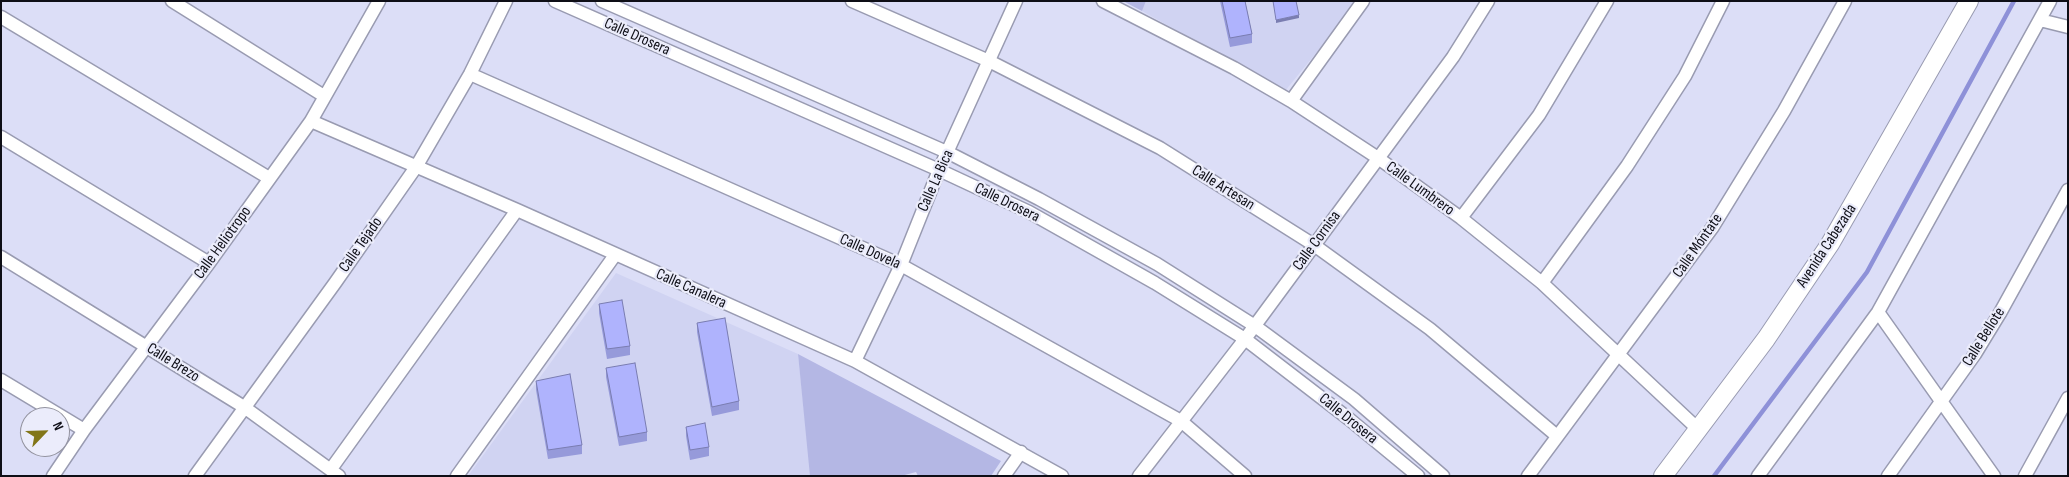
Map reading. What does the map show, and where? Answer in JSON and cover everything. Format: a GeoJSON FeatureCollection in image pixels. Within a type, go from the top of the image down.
{"type":"FeatureCollection","features":[{"type":"Feature","properties":{"kind":"main road","name":"Avenida Cabezada"},"geometry":{"type":"LineString","coordinates":[[1663,476],[1766,339],[1830,244],[1969,1]]}},
{"type":"Feature","properties":{"kind":"street"},"geometry":{"type":"LineString","coordinates":[[172,1],[324,96]]}},
{"type":"Feature","properties":{"kind":"street","name":"Calle Tejado"},"geometry":{"type":"LineString","coordinates":[[195,476],[335,283],[416,167],[470,74],[506,1]]}},
{"type":"Feature","properties":{"kind":"street","name":"Calle Drosera"},"geometry":{"type":"LineString","coordinates":[[555,1],[939,170],[1029,212],[1155,283],[1245,339],[1349,418],[1418,476]]}},
{"type":"Feature","properties":{"kind":"street","name":"Calle Drosera"},"geometry":{"type":"LineString","coordinates":[[602,1],[948,153],[1157,264],[1254,326],[1354,399],[1443,476]]}},
{"type":"Feature","properties":{"kind":"street","name":"Calle Artesan"},"geometry":{"type":"LineString","coordinates":[[852,1],[989,61],[1160,148],[1314,245],[1430,329],[1556,436]]}},
{"type":"Feature","properties":{"kind":"street","name":"Calle La Bica"},"geometry":{"type":"LineString","coordinates":[[855,361],[901,265],[939,170],[1016,1]]}},
{"type":"Feature","properties":{"kind":"street","name":"Calle Lumbrero"},"geometry":{"type":"LineString","coordinates":[[1103,1],[1226,63],[1291,101],[1378,158],[1461,218],[1542,283],[1699,430]]}},
{"type":"Feature","properties":{"kind":"street"},"geometry":{"type":"LineString","coordinates":[[1291,101],[1363,1]]}},
{"type":"Feature","properties":{"kind":"street","name":"Calle Cornisa"},"geometry":{"type":"LineString","coordinates":[[1139,476],[1245,339],[1453,57],[1488,1]]}},
{"type":"Feature","properties":{"kind":"street"},"geometry":{"type":"LineString","coordinates":[[1461,218],[1539,115],[1607,1]]}},
{"type":"Feature","properties":{"kind":"street"},"geometry":{"type":"LineString","coordinates":[[1542,283],[1628,166],[1685,76],[1723,1]]}},
{"type":"Feature","properties":{"kind":"street","name":"Calle Móntate"},"geometry":{"type":"LineString","coordinates":[[1528,476],[1712,228],[1784,110],[1845,1]]}},
{"type":"Feature","properties":{"kind":"street"},"geometry":{"type":"LineString","coordinates":[[1758,476],[1878,312],[2050,1]]}},
{"type":"Feature","properties":{"kind":"street","name":"Calle Heliotropo"},"geometry":{"type":"LineString","coordinates":[[53,476],[84,430],[210,264],[310,121],[375,3]]}},
{"type":"Feature","properties":{"kind":"street"},"geometry":{"type":"LineString","coordinates":[[1,17],[269,178]]}},
{"type":"Feature","properties":{"kind":"street"},"geometry":{"type":"LineString","coordinates":[[2040,20],[2068,27]]}},
{"type":"Feature","properties":{"kind":"street","name":"Calle Dovela"},"geometry":{"type":"LineString","coordinates":[[470,74],[901,265],[1181,421],[1245,476]]}},
{"type":"Feature","properties":{"kind":"street","name":"Calle Canalera"},"geometry":{"type":"LineString","coordinates":[[310,121],[517,210],[855,361],[1062,476]]}},
{"type":"Feature","properties":{"kind":"street"},"geometry":{"type":"LineString","coordinates":[[1,137],[210,264]]}},
{"type":"Feature","properties":{"kind":"street","name":"Calle Bellote"},"geometry":{"type":"LineString","coordinates":[[1888,476],[1942,401],[2000,313],[2068,190]]}},
{"type":"Feature","properties":{"kind":"street"},"geometry":{"type":"LineString","coordinates":[[335,473],[517,210]]}},
{"type":"Feature","properties":{"kind":"street"},"geometry":{"type":"LineString","coordinates":[[456,476],[615,255]]}},
{"type":"Feature","properties":{"kind":"street","name":"Calle Brezo"},"geometry":{"type":"LineString","coordinates":[[1,257],[244,407],[335,473]]}},
{"type":"Feature","properties":{"kind":"street"},"geometry":{"type":"LineString","coordinates":[[1878,312],[1994,476]]}},
{"type":"Feature","properties":{"kind":"street"},"geometry":{"type":"LineString","coordinates":[[1,380],[84,430]]}},
{"type":"Feature","properties":{"kind":"street"},"geometry":{"type":"LineString","coordinates":[[2025,476],[2068,398]]}},
{"type":"Feature","properties":{"kind":"street"},"geometry":{"type":"LineString","coordinates":[[1004,476],[1020,452]]}},
{"type":"Feature","properties":{"kind":"shaded area"},"geometry":{"type":"Polygon","coordinates":[[[1123,1],[1146,1],[1142,11],[1123,1]]]}},
{"type":"Feature","properties":{"kind":"shaded area"},"geometry":{"type":"Polygon","coordinates":[[[1146,1],[1356,1],[1343,20],[1285,91],[1142,11],[1146,1]]]}},
{"type":"Feature","properties":{"kind":"shaded area"},"geometry":{"type":"Polygon","coordinates":[[[616,273],[798,354],[811,476],[468,476],[616,273]]]}},
{"type":"Feature","properties":{"kind":"shaded area"},"geometry":{"type":"Polygon","coordinates":[[[798,354],[1001,461],[991,476],[918,476],[916,472],[901,476],[810,476],[798,354]]]}},
{"type":"Feature","properties":{"kind":"building"},"geometry":{"type":"Polygon","coordinates":[[[1222,1],[1245,1],[1252,34],[1230,38],[1222,1]]]}},
{"type":"Feature","properties":{"kind":"building"},"geometry":{"type":"Polygon","coordinates":[[[1273,1],[1296,1],[1299,15],[1276,20],[1273,1]]]}},
{"type":"Feature","properties":{"kind":"building"},"geometry":{"type":"Polygon","coordinates":[[[622,300],[630,346],[607,349],[599,304],[622,300]]]}},
{"type":"Feature","properties":{"kind":"building"},"geometry":{"type":"Polygon","coordinates":[[[725,318],[739,401],[712,407],[697,323],[725,318]]]}},
{"type":"Feature","properties":{"kind":"building"},"geometry":{"type":"Polygon","coordinates":[[[635,363],[647,432],[619,437],[606,368],[635,363]]]}},
{"type":"Feature","properties":{"kind":"building"},"geometry":{"type":"Polygon","coordinates":[[[570,374],[582,445],[548,450],[536,381],[570,374]]]}},
{"type":"Feature","properties":{"kind":"building"},"geometry":{"type":"Polygon","coordinates":[[[705,423],[709,447],[690,450],[686,427],[705,423]]]}},
{"type":"Feature","properties":{"kind":"waterway"},"geometry":{"type":"LineString","coordinates":[[1714,476],[1867,272],[2014,1]]}}]}
